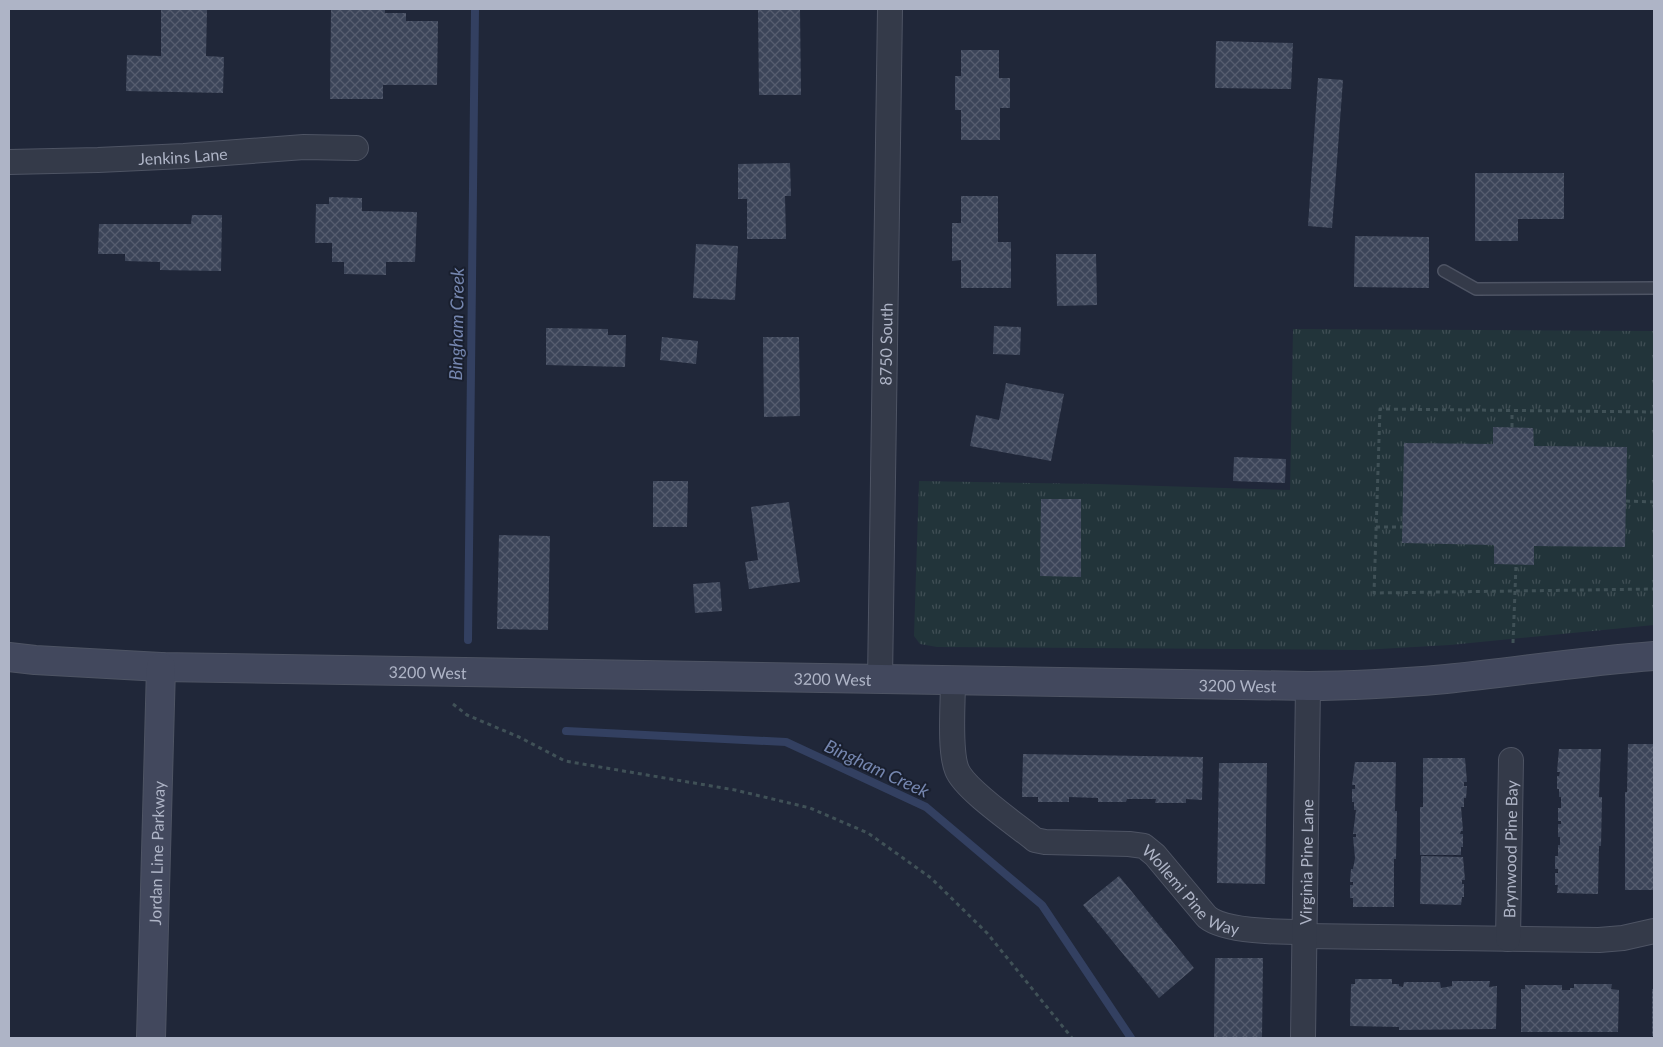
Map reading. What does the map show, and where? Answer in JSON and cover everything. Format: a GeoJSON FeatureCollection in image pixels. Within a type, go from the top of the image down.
{"type":"FeatureCollection","features":[{"type":"Feature","properties":{"kind":"street","name":"8750 South"},"geometry":{"type":"LineString","coordinates":[[880,680],[890,9]]}},
{"type":"Feature","properties":{"kind":"street","name":"Jenkins Lane"},"geometry":{"type":"LineString","coordinates":[[9,162],[126,159],[304,147],[356,148]]}},
{"type":"Feature","properties":{"kind":"street","name":"3200 West"},"geometry":{"type":"LineString","coordinates":[[9,657],[160,667],[1341,686],[1444,679],[1654,656]]}},
{"type":"Feature","properties":{"kind":"street","name":"Jordan Line Parkway"},"geometry":{"type":"LineString","coordinates":[[151,1038],[160,667]]}},
{"type":"Feature","properties":{"kind":"street","name":"Wollemi Pine Way"},"geometry":{"type":"LineString","coordinates":[[953,681],[953,752],[957,772],[970,788],[1035,840],[1144,846],[1155,855],[1207,917],[1213,922],[1224,926],[1305,934],[1508,939],[1599,940],[1624,938],[1654,931]]}},
{"type":"Feature","properties":{"kind":"street","name":"Virginia Pine Lane"},"geometry":{"type":"LineString","coordinates":[[1303,1038],[1308,686]]}},
{"type":"Feature","properties":{"kind":"street","name":"Brynwood Pine Bay"},"geometry":{"type":"LineString","coordinates":[[1508,939],[1511,760]]}},
{"type":"Feature","properties":{"kind":"lane"},"geometry":{"type":"LineString","coordinates":[[1444,271],[1476,289],[1654,288]]}},
{"type":"Feature","properties":{"kind":"path"},"geometry":{"type":"LineString","coordinates":[[1654,412],[1380,408],[1374,594],[1654,589]]}},
{"type":"Feature","properties":{"kind":"path"},"geometry":{"type":"LineString","coordinates":[[1512,410],[1512,428]]}},
{"type":"Feature","properties":{"kind":"path"},"geometry":{"type":"LineString","coordinates":[[1626,501],[1654,502]]}},
{"type":"Feature","properties":{"kind":"path"},"geometry":{"type":"LineString","coordinates":[[1376,527],[1402,527]]}},
{"type":"Feature","properties":{"kind":"path"},"geometry":{"type":"LineString","coordinates":[[1513,644],[1516,565]]}},
{"type":"Feature","properties":{"kind":"path"},"geometry":{"type":"LineString","coordinates":[[452,704],[467,715],[519,737],[565,761],[735,790],[810,808],[868,832],[931,878],[988,933],[1072,1038]]}},
{"type":"Feature","properties":{"kind":"green space"},"geometry":{"type":"Polygon","coordinates":[[[1293,329],[1654,331],[1654,625],[1450,645],[1362,650],[937,647],[920,644],[914,636],[919,481],[1290,490],[1293,329]]]}},
{"type":"Feature","properties":{"kind":"building"},"geometry":{"type":"Polygon","coordinates":[[[161,9],[207,9],[206,56],[224,57],[223,93],[126,91],[127,55],[161,56],[161,9]]]}},
{"type":"Feature","properties":{"kind":"building"},"geometry":{"type":"Polygon","coordinates":[[[331,9],[385,9],[385,13],[406,13],[406,21],[438,21],[437,85],[383,85],[383,99],[330,99],[331,9]]]}},
{"type":"Feature","properties":{"kind":"building"},"geometry":{"type":"Polygon","coordinates":[[[800,9],[801,95],[759,95],[758,10],[800,9]]]}},
{"type":"Feature","properties":{"kind":"building"},"geometry":{"type":"Polygon","coordinates":[[[1216,41],[1293,43],[1291,89],[1215,88],[1216,41]]]}},
{"type":"Feature","properties":{"kind":"building"},"geometry":{"type":"Polygon","coordinates":[[[961,50],[999,50],[999,78],[1010,78],[1010,108],[1000,108],[1000,140],[961,140],[961,110],[955,110],[955,76],[961,76],[961,50]]]}},
{"type":"Feature","properties":{"kind":"building"},"geometry":{"type":"Polygon","coordinates":[[[1318,78],[1343,80],[1332,228],[1308,226],[1318,78]]]}},
{"type":"Feature","properties":{"kind":"building"},"geometry":{"type":"Polygon","coordinates":[[[790,163],[791,196],[785,196],[786,239],[747,239],[747,199],[738,199],[738,164],[790,163]]]}},
{"type":"Feature","properties":{"kind":"building"},"geometry":{"type":"Polygon","coordinates":[[[1475,173],[1564,173],[1564,219],[1518,219],[1518,241],[1475,241],[1475,173]]]}},
{"type":"Feature","properties":{"kind":"building"},"geometry":{"type":"Polygon","coordinates":[[[961,196],[998,196],[998,242],[1011,242],[1011,288],[961,288],[961,260],[952,261],[952,223],[961,223],[961,196]]]}},
{"type":"Feature","properties":{"kind":"building"},"geometry":{"type":"Polygon","coordinates":[[[329,197],[362,198],[362,211],[417,212],[415,262],[386,262],[386,275],[344,274],[344,262],[332,262],[332,243],[315,243],[316,204],[329,204],[329,197]]]}},
{"type":"Feature","properties":{"kind":"building"},"geometry":{"type":"Polygon","coordinates":[[[192,215],[222,215],[221,271],[160,270],[160,262],[125,261],[125,254],[98,254],[99,224],[191,224],[192,215]]]}},
{"type":"Feature","properties":{"kind":"building"},"geometry":{"type":"Polygon","coordinates":[[[1355,236],[1429,237],[1429,288],[1354,287],[1355,236]]]}},
{"type":"Feature","properties":{"kind":"building"},"geometry":{"type":"Polygon","coordinates":[[[696,244],[738,246],[735,300],[693,298],[696,244]]]}},
{"type":"Feature","properties":{"kind":"building"},"geometry":{"type":"Polygon","coordinates":[[[1056,254],[1096,254],[1097,305],[1057,306],[1056,254]]]}},
{"type":"Feature","properties":{"kind":"building"},"geometry":{"type":"Polygon","coordinates":[[[994,326],[1021,327],[1020,355],[993,354],[994,326]]]}},
{"type":"Feature","properties":{"kind":"building"},"geometry":{"type":"Polygon","coordinates":[[[546,328],[608,329],[608,335],[626,335],[625,367],[546,365],[546,328]]]}},
{"type":"Feature","properties":{"kind":"building"},"geometry":{"type":"Polygon","coordinates":[[[662,337],[698,341],[696,364],[660,360],[662,337]]]}},
{"type":"Feature","properties":{"kind":"building"},"geometry":{"type":"Polygon","coordinates":[[[763,337],[799,337],[800,416],[764,417],[763,337]]]}},
{"type":"Feature","properties":{"kind":"building"},"geometry":{"type":"Polygon","coordinates":[[[1006,383],[1064,394],[1051,461],[970,446],[976,415],[999,420],[1006,383]]]}},
{"type":"Feature","properties":{"kind":"building"},"geometry":{"type":"Polygon","coordinates":[[[1493,427],[1533,428],[1534,446],[1627,447],[1625,547],[1534,546],[1534,565],[1494,564],[1494,545],[1402,543],[1404,443],[1493,444],[1493,427]]]}},
{"type":"Feature","properties":{"kind":"building"},"geometry":{"type":"Polygon","coordinates":[[[1234,457],[1286,459],[1285,483],[1233,481],[1234,457]]]}},
{"type":"Feature","properties":{"kind":"building"},"geometry":{"type":"Polygon","coordinates":[[[653,481],[688,481],[687,527],[653,527],[653,481]]]}},
{"type":"Feature","properties":{"kind":"building"},"geometry":{"type":"Polygon","coordinates":[[[1041,499],[1081,499],[1081,577],[1040,576],[1041,499]]]}},
{"type":"Feature","properties":{"kind":"building"},"geometry":{"type":"Polygon","coordinates":[[[789,502],[800,582],[749,589],[745,562],[758,560],[751,507],[789,502]]]}},
{"type":"Feature","properties":{"kind":"building"},"geometry":{"type":"Polygon","coordinates":[[[499,535],[550,536],[548,630],[497,629],[499,535]]]}},
{"type":"Feature","properties":{"kind":"building"},"geometry":{"type":"Polygon","coordinates":[[[720,582],[722,611],[695,613],[693,584],[720,582]]]}},
{"type":"Feature","properties":{"kind":"building"},"geometry":{"type":"Polygon","coordinates":[[[1628,744],[1654,744],[1654,890],[1625,890],[1625,792],[1627,792],[1628,744]]]}},
{"type":"Feature","properties":{"kind":"building"},"geometry":{"type":"Polygon","coordinates":[[[1559,749],[1601,749],[1599,797],[1602,797],[1601,846],[1599,846],[1598,894],[1557,893],[1558,885],[1555,885],[1555,873],[1558,873],[1558,869],[1555,869],[1555,856],[1558,856],[1558,845],[1560,845],[1558,824],[1561,824],[1561,821],[1558,821],[1558,808],[1561,808],[1561,797],[1559,797],[1559,789],[1557,789],[1557,776],[1559,776],[1560,772],[1557,772],[1559,749]]]}},
{"type":"Feature","properties":{"kind":"building"},"geometry":{"type":"Polygon","coordinates":[[[1023,754],[1203,757],[1202,800],[1186,799],[1186,803],[1155,803],[1156,799],[1098,802],[1098,798],[1069,797],[1069,802],[1038,802],[1038,797],[1022,797],[1023,754]]]}},
{"type":"Feature","properties":{"kind":"building"},"geometry":{"type":"Polygon","coordinates":[[[1423,758],[1465,758],[1467,782],[1464,782],[1464,786],[1467,786],[1464,807],[1461,807],[1463,831],[1460,834],[1463,834],[1463,847],[1461,847],[1461,855],[1420,855],[1420,807],[1423,807],[1423,758]]]}},
{"type":"Feature","properties":{"kind":"building"},"geometry":{"type":"Polygon","coordinates":[[[1355,762],[1396,762],[1395,811],[1397,811],[1394,907],[1353,907],[1353,898],[1350,898],[1350,885],[1353,885],[1353,882],[1350,882],[1351,869],[1353,869],[1355,858],[1353,837],[1356,837],[1356,834],[1353,834],[1356,810],[1354,810],[1354,802],[1352,802],[1352,789],[1355,789],[1355,785],[1352,785],[1355,762]]]}},
{"type":"Feature","properties":{"kind":"building"},"geometry":{"type":"Polygon","coordinates":[[[1219,763],[1267,763],[1265,884],[1217,883],[1219,763]]]}},
{"type":"Feature","properties":{"kind":"building"},"geometry":{"type":"Polygon","coordinates":[[[1421,856],[1463,857],[1465,880],[1462,880],[1462,884],[1464,884],[1464,897],[1462,897],[1461,905],[1420,904],[1421,856]]]}},
{"type":"Feature","properties":{"kind":"building"},"geometry":{"type":"Polygon","coordinates":[[[1119,876],[1194,968],[1159,998],[1083,905],[1119,876]]]}},
{"type":"Feature","properties":{"kind":"building"},"geometry":{"type":"Polygon","coordinates":[[[1215,958],[1263,958],[1262,1038],[1214,1038],[1215,958]]]}},
{"type":"Feature","properties":{"kind":"building"},"geometry":{"type":"Polygon","coordinates":[[[1355,979],[1392,979],[1392,984],[1399,984],[1399,986],[1403,987],[1404,982],[1440,982],[1441,988],[1452,986],[1452,981],[1490,981],[1489,987],[1497,986],[1496,1029],[1399,1030],[1399,1027],[1350,1026],[1351,984],[1355,984],[1355,979]]]}},
{"type":"Feature","properties":{"kind":"building"},"geometry":{"type":"Polygon","coordinates":[[[1574,984],[1612,984],[1611,989],[1619,990],[1618,1032],[1521,1032],[1521,989],[1525,989],[1525,985],[1562,985],[1562,990],[1570,990],[1570,988],[1574,988],[1574,984]]]}},
{"type":"Feature","properties":{"kind":"building"},"geometry":{"type":"Polygon","coordinates":[[[1652,989],[1654,989],[1654,1036],[1652,1036],[1652,989]]]}},
{"type":"Feature","properties":{"kind":"waterway","name":"Bingham Creek"},"geometry":{"type":"LineString","coordinates":[[468,640],[475,9]]}},
{"type":"Feature","properties":{"kind":"waterway","name":"Bingham Creek"},"geometry":{"type":"LineString","coordinates":[[566,731],[786,742],[926,807],[1042,905],[1131,1038]]}}]}
